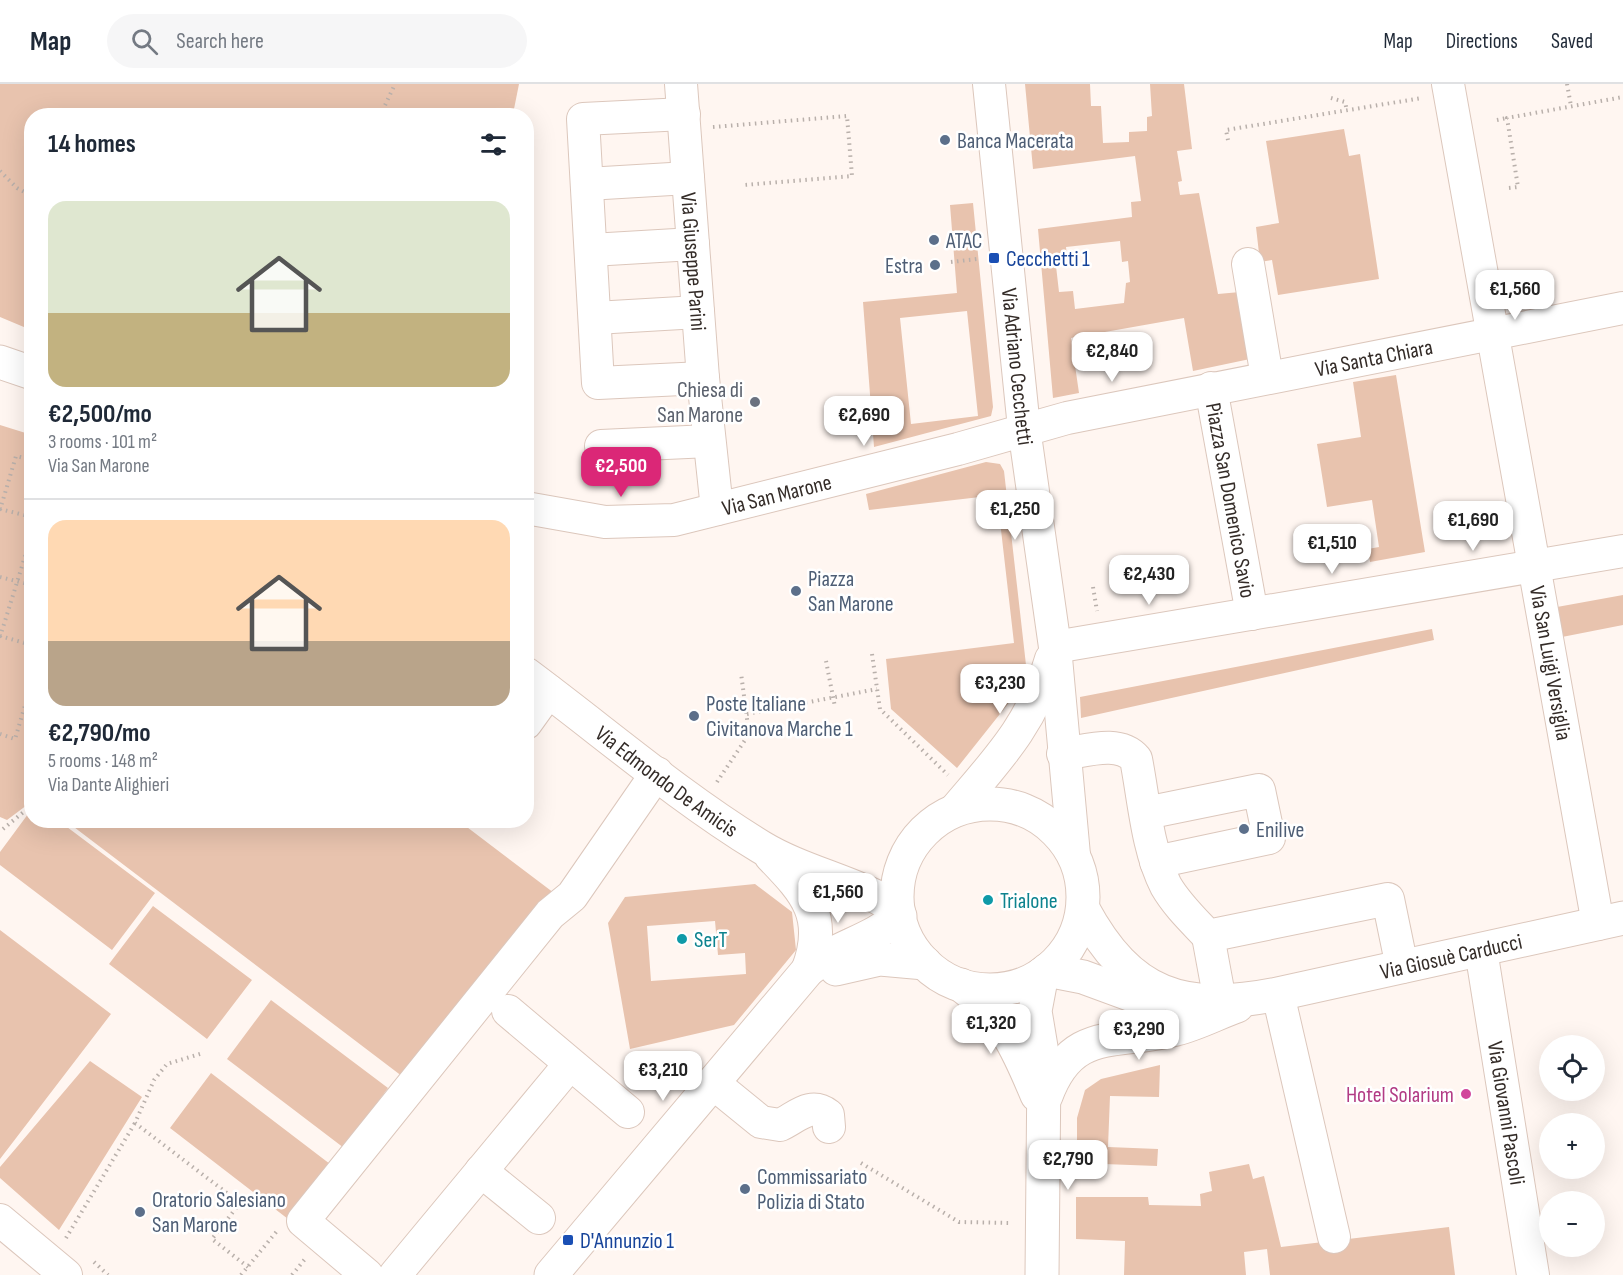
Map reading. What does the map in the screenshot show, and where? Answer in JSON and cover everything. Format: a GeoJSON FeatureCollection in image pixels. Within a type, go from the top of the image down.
{"type":"FeatureCollection","features":[{"type":"Feature","properties":{"kind":"main road"},"geometry":{"type":"LineString","coordinates":[[0,362],[24,370]]}},
{"type":"Feature","properties":{"kind":"main road","name":"Via Edmondo De Amicis"},"geometry":{"type":"LineString","coordinates":[[538,683],[657,773],[763,848],[868,892],[899,912]]}},
{"type":"Feature","properties":{"kind":"main road"},"geometry":{"type":"LineString","coordinates":[[961,803],[988,803],[1025,810],[1052,827],[1074,855],[1080,874],[1083,909],[1071,944],[1044,972],[1015,987],[999,990],[961,985],[948,980],[924,963],[905,933],[899,912],[898,886],[909,852],[929,826],[961,803]]}},
{"type":"Feature","properties":{"kind":"main road"},"geometry":{"type":"LineString","coordinates":[[763,848],[794,880],[808,899],[814,914],[816,943],[808,970]]}},
{"type":"Feature","properties":{"kind":"main road","name":"Via Edmondo De Amicis"},"geometry":{"type":"LineString","coordinates":[[818,872],[856,873],[876,870],[893,864],[909,852]]}},
{"type":"Feature","properties":{"kind":"main road","name":"Via Giosuè Carducci"},"geometry":{"type":"LineString","coordinates":[[1083,909],[1108,949],[1136,978],[1177,996],[1222,1005]]}},
{"type":"Feature","properties":{"kind":"main road"},"geometry":{"type":"LineString","coordinates":[[551,1275],[808,970],[832,953],[883,931],[899,912]]}},
{"type":"Feature","properties":{"kind":"main road","name":"Via Giosuè Carducci"},"geometry":{"type":"LineString","coordinates":[[1044,972],[1083,977],[1190,1010],[1268,996],[1610,921]]}},
{"type":"Feature","properties":{"kind":"main road"},"geometry":{"type":"LineString","coordinates":[[757,1031],[797,994],[836,969],[880,959],[924,963]]}},
{"type":"Feature","properties":{"kind":"main road"},"geometry":{"type":"LineString","coordinates":[[1042,1275],[1044,1065],[1035,1011],[1044,972]]}},
{"type":"Feature","properties":{"kind":"main road"},"geometry":{"type":"LineString","coordinates":[[961,985],[986,1004],[1000,1022],[1020,1055],[1042,1106]]}},
{"type":"Feature","properties":{"kind":"main road","name":"Via Giosuè Carducci"},"geometry":{"type":"LineString","coordinates":[[1042,1106],[1057,1070],[1080,1048],[1096,1042],[1175,1030],[1222,1005]]}},
{"type":"Feature","properties":{"kind":"street","name":"Via Adriano Cecchetti"},"geometry":{"type":"LineString","coordinates":[[989,84],[1024,428],[1055,647],[1074,855]]}},
{"type":"Feature","properties":{"kind":"street","name":"Via San Luigi Versiglia"},"geometry":{"type":"LineString","coordinates":[[1435,91],[1492,333],[1534,566],[1610,921]]}},
{"type":"Feature","properties":{"kind":"street","name":"Via Giuseppe Parini"},"geometry":{"type":"LineString","coordinates":[[683,109],[703,378],[717,509]]}},
{"type":"Feature","properties":{"kind":"street"},"geometry":{"type":"LineString","coordinates":[[683,109],[583,119],[598,383],[703,378]]}},
{"type":"Feature","properties":{"kind":"street"},"geometry":{"type":"LineString","coordinates":[[587,184],[688,178]]}},
{"type":"Feature","properties":{"kind":"street"},"geometry":{"type":"LineString","coordinates":[[591,250],[693,244]]}},
{"type":"Feature","properties":{"kind":"street"},"geometry":{"type":"LineString","coordinates":[[1248,264],[1267,377]]}},
{"type":"Feature","properties":{"kind":"street","name":"Via Santa Chiara"},"geometry":{"type":"LineString","coordinates":[[1024,428],[1211,388],[1623,308]]}},
{"type":"Feature","properties":{"kind":"street"},"geometry":{"type":"LineString","coordinates":[[595,318],[698,312]]}},
{"type":"Feature","properties":{"kind":"street","name":"Piazza San Domenico Savio"},"geometry":{"type":"LineString","coordinates":[[1211,388],[1252,614]]}},
{"type":"Feature","properties":{"kind":"street","name":"Via San Marone"},"geometry":{"type":"LineString","coordinates":[[534,509],[605,522],[639,523],[674,520],[958,448],[1024,428]]}},
{"type":"Feature","properties":{"kind":"street"},"geometry":{"type":"LineString","coordinates":[[601,446],[709,441]]}},
{"type":"Feature","properties":{"kind":"street"},"geometry":{"type":"LineString","coordinates":[[1055,647],[1623,551]]}},
{"type":"Feature","properties":{"kind":"street","name":"Via Adriano Cecchetti"},"geometry":{"type":"LineString","coordinates":[[961,803],[1029,718],[1043,687],[1055,647]]}},
{"type":"Feature","properties":{"kind":"street"},"geometry":{"type":"LineString","coordinates":[[1063,754],[1108,748],[1130,753],[1136,759],[1156,862],[1166,886],[1179,905],[1208,936],[1222,1005]]}},
{"type":"Feature","properties":{"kind":"street"},"geometry":{"type":"LineString","coordinates":[[367,1275],[313,1230],[550,914],[572,896],[657,773]]}},
{"type":"Feature","properties":{"kind":"street"},"geometry":{"type":"LineString","coordinates":[[1146,813],[1260,790],[1269,838],[1156,862]]}},
{"type":"Feature","properties":{"kind":"street"},"geometry":{"type":"LineString","coordinates":[[1208,936],[1388,899],[1402,967]]}},
{"type":"Feature","properties":{"kind":"street","name":"Via Giovanni Pascoli"},"geometry":{"type":"LineString","coordinates":[[1480,950],[1533,1275]]}},
{"type":"Feature","properties":{"kind":"street"},"geometry":{"type":"LineString","coordinates":[[1268,996],[1334,1237]]}},
{"type":"Feature","properties":{"kind":"street"},"geometry":{"type":"LineString","coordinates":[[508,1011],[628,1112]]}},
{"type":"Feature","properties":{"kind":"street"},"geometry":{"type":"LineString","coordinates":[[395,1275],[570,1064]]}},
{"type":"Feature","properties":{"kind":"street"},"geometry":{"type":"LineString","coordinates":[[713,1083],[761,1122],[780,1125],[802,1112],[815,1109],[828,1115],[829,1127]]}},
{"type":"Feature","properties":{"kind":"street"},"geometry":{"type":"LineString","coordinates":[[481,1171],[539,1218]]}},
{"type":"Feature","properties":{"kind":"street"},"geometry":{"type":"LineString","coordinates":[[0,1220],[79,1268]]}},
{"type":"Feature","properties":{"kind":"path"},"geometry":{"type":"LineString","coordinates":[[384,108],[395,84]]}},
{"type":"Feature","properties":{"kind":"path"},"geometry":{"type":"LineString","coordinates":[[1567,84],[1571,106]]}},
{"type":"Feature","properties":{"kind":"path"},"geometry":{"type":"LineString","coordinates":[[1228,140],[1226,130],[1347,111],[1435,91]]}},
{"type":"Feature","properties":{"kind":"path"},"geometry":{"type":"LineString","coordinates":[[1497,120],[1623,97]]}},
{"type":"Feature","properties":{"kind":"path"},"geometry":{"type":"LineString","coordinates":[[1331,98],[1345,102],[1347,111]]}},
{"type":"Feature","properties":{"kind":"path"},"geometry":{"type":"LineString","coordinates":[[683,109],[847,116],[852,176],[744,185]]}},
{"type":"Feature","properties":{"kind":"path"},"geometry":{"type":"LineString","coordinates":[[1507,118],[1518,187],[1509,188]]}},
{"type":"Feature","properties":{"kind":"path"},"geometry":{"type":"LineString","coordinates":[[0,171],[24,192]]}},
{"type":"Feature","properties":{"kind":"path"},"geometry":{"type":"LineString","coordinates":[[951,262],[987,257]]}},
{"type":"Feature","properties":{"kind":"path"},"geometry":{"type":"LineString","coordinates":[[24,458],[16,456],[0,510],[24,515]]}},
{"type":"Feature","properties":{"kind":"path"},"geometry":{"type":"LineString","coordinates":[[24,558],[0,636],[24,643]]}},
{"type":"Feature","properties":{"kind":"path"},"geometry":{"type":"LineString","coordinates":[[0,577],[24,583]]}},
{"type":"Feature","properties":{"kind":"path"},"geometry":{"type":"LineString","coordinates":[[1093,587],[1098,620]]}},
{"type":"Feature","properties":{"kind":"path"},"geometry":{"type":"LineString","coordinates":[[872,654],[880,709],[961,803]]}},
{"type":"Feature","properties":{"kind":"path"},"geometry":{"type":"LineString","coordinates":[[826,661],[835,707]]}},
{"type":"Feature","properties":{"kind":"path"},"geometry":{"type":"LineString","coordinates":[[716,784],[749,734],[741,673]]}},
{"type":"Feature","properties":{"kind":"path"},"geometry":{"type":"LineString","coordinates":[[747,714],[877,689]]}},
{"type":"Feature","properties":{"kind":"path"},"geometry":{"type":"LineString","coordinates":[[0,734],[15,738],[24,708]]}},
{"type":"Feature","properties":{"kind":"path"},"geometry":{"type":"LineString","coordinates":[[3,829],[24,812]]}},
{"type":"Feature","properties":{"kind":"path"},"geometry":{"type":"LineString","coordinates":[[74,1245],[65,1238],[135,1123],[154,1080],[167,1064],[200,1054]]}},
{"type":"Feature","properties":{"kind":"path"},"geometry":{"type":"LineString","coordinates":[[135,1123],[240,1203],[212,1239],[248,1267]]}},
{"type":"Feature","properties":{"kind":"path"},"geometry":{"type":"LineString","coordinates":[[861,1163],[959,1222],[1016,1223]]}},
{"type":"Feature","properties":{"kind":"path"},"geometry":{"type":"LineString","coordinates":[[241,1275],[283,1223],[313,1230]]}},
{"type":"Feature","properties":{"kind":"path"},"geometry":{"type":"LineString","coordinates":[[79,1268],[108,1275]]}},
{"type":"Feature","properties":{"kind":"shaded area"},"geometry":{"type":"Polygon","coordinates":[[[0,84],[519,84],[514,108],[24,108],[24,327],[0,317],[0,84]]]}},
{"type":"Feature","properties":{"kind":"shaded area"},"geometry":{"type":"Polygon","coordinates":[[[1025,84],[1090,84],[1091,106],[1101,106],[1103,143],[1129,142],[1129,132],[1147,131],[1147,117],[1152,116],[1150,84],[1184,84],[1192,149],[1177,151],[1182,181],[1178,182],[1180,195],[1199,193],[1218,294],[1240,292],[1250,359],[1193,371],[1184,318],[1071,338],[1079,393],[1053,398],[1038,229],[1132,217],[1131,202],[1141,201],[1135,156],[1033,169],[1025,84]],[[1120,241],[1066,247],[1068,265],[1056,266],[1059,292],[1073,291],[1075,309],[1124,303],[1126,283],[1130,282],[1128,261],[1122,262],[1120,241]]]}},
{"type":"Feature","properties":{"kind":"shaded area"},"geometry":{"type":"Polygon","coordinates":[[[1344,129],[1349,156],[1360,154],[1379,279],[1278,295],[1272,260],[1260,262],[1256,227],[1279,223],[1266,141],[1344,129]]]}},
{"type":"Feature","properties":{"kind":"shaded area"},"geometry":{"type":"Polygon","coordinates":[[[973,203],[993,407],[991,416],[874,447],[863,302],[957,293],[950,205],[973,203]],[[967,311],[900,318],[911,424],[978,416],[967,311]]]}},
{"type":"Feature","properties":{"kind":"shaded area"},"geometry":{"type":"Polygon","coordinates":[[[1396,375],[1425,552],[1370,562],[1368,549],[1379,547],[1372,500],[1327,507],[1317,444],[1361,437],[1353,382],[1396,375]]]}},
{"type":"Feature","properties":{"kind":"shaded area"},"geometry":{"type":"Polygon","coordinates":[[[0,425],[24,432],[24,807],[7,820],[0,817],[0,425]]]}},
{"type":"Feature","properties":{"kind":"shaded area"},"geometry":{"type":"Polygon","coordinates":[[[986,462],[1000,464],[1004,471],[1026,665],[1024,679],[1019,690],[957,768],[891,709],[886,659],[1014,643],[997,495],[869,510],[866,494],[986,462]]]}},
{"type":"Feature","properties":{"kind":"shaded area"},"geometry":{"type":"Polygon","coordinates":[[[1623,595],[1623,625],[1562,637],[1557,607],[1623,595]]]}},
{"type":"Feature","properties":{"kind":"shaded area"},"geometry":{"type":"Polygon","coordinates":[[[1432,629],[1434,640],[1081,718],[1080,697],[1432,629]]]}},
{"type":"Feature","properties":{"kind":"shaded area"},"geometry":{"type":"Polygon","coordinates":[[[24,819],[24,828],[68,828],[155,893],[112,950],[0,865],[0,852],[24,819]]]}},
{"type":"Feature","properties":{"kind":"shaded area"},"geometry":{"type":"Polygon","coordinates":[[[75,828],[468,828],[554,893],[411,1083],[75,828]]]}},
{"type":"Feature","properties":{"kind":"shaded area"},"geometry":{"type":"Polygon","coordinates":[[[755,884],[792,912],[796,950],[734,1025],[630,1049],[608,923],[625,897],[755,884]],[[715,921],[647,926],[651,981],[746,974],[745,953],[718,955],[715,921]]]}},
{"type":"Feature","properties":{"kind":"shaded area"},"geometry":{"type":"Polygon","coordinates":[[[153,906],[252,980],[207,1039],[109,964],[153,906]]]}},
{"type":"Feature","properties":{"kind":"shaded area"},"geometry":{"type":"Polygon","coordinates":[[[0,930],[111,1014],[0,1159],[0,930]]]}},
{"type":"Feature","properties":{"kind":"shaded area"},"geometry":{"type":"Polygon","coordinates":[[[271,1000],[388,1088],[344,1148],[227,1059],[271,1000]]]}},
{"type":"Feature","properties":{"kind":"shaded area"},"geometry":{"type":"Polygon","coordinates":[[[90,1061],[142,1097],[59,1230],[0,1178],[0,1167],[90,1061]]]}},
{"type":"Feature","properties":{"kind":"shaded area"},"geometry":{"type":"Polygon","coordinates":[[[1160,1065],[1159,1097],[1110,1096],[1108,1147],[1158,1149],[1157,1166],[1077,1163],[1077,1118],[1085,1090],[1101,1079],[1160,1065]]]}},
{"type":"Feature","properties":{"kind":"shaded area"},"geometry":{"type":"Polygon","coordinates":[[[211,1073],[330,1164],[288,1219],[170,1128],[211,1073]]]}},
{"type":"Feature","properties":{"kind":"shaded area"},"geometry":{"type":"Polygon","coordinates":[[[1249,1164],[1253,1179],[1264,1176],[1281,1247],[1449,1227],[1455,1275],[1270,1275],[1267,1249],[1244,1252],[1246,1275],[1124,1275],[1125,1241],[1076,1239],[1076,1197],[1148,1197],[1149,1205],[1201,1206],[1200,1194],[1212,1191],[1209,1172],[1249,1164]]]}},
{"type":"Feature","properties":{"kind":"place","name":"Banca Macerata"},"geometry":{"type":"Point","coordinates":[945,140]}},
{"type":"Feature","properties":{"kind":"place","name":"ATAC"},"geometry":{"type":"Point","coordinates":[934,240]}},
{"type":"Feature","properties":{"kind":"place","name":"Cecchetti 1"},"geometry":{"type":"Point","coordinates":[994,258]}},
{"type":"Feature","properties":{"kind":"place","name":"Estra"},"geometry":{"type":"Point","coordinates":[935,265]}},
{"type":"Feature","properties":{"kind":"place","name":"Chiesa di San Marone"},"geometry":{"type":"Point","coordinates":[755,402]}},
{"type":"Feature","properties":{"kind":"place","name":"Piazza San Marone"},"geometry":{"type":"Point","coordinates":[796,591]}},
{"type":"Feature","properties":{"kind":"place","name":"Poste Italiane Civitanova Marche 1"},"geometry":{"type":"Point","coordinates":[694,716]}},
{"type":"Feature","properties":{"kind":"place","name":"Enilive"},"geometry":{"type":"Point","coordinates":[1244,829]}},
{"type":"Feature","properties":{"kind":"place","name":"Trialone"},"geometry":{"type":"Point","coordinates":[988,900]}},
{"type":"Feature","properties":{"kind":"place","name":"SerT"},"geometry":{"type":"Point","coordinates":[682,939]}},
{"type":"Feature","properties":{"kind":"place","name":"Hotel Solarium"},"geometry":{"type":"Point","coordinates":[1466,1094]}},
{"type":"Feature","properties":{"kind":"place","name":"Commissariato Polizia di Stato"},"geometry":{"type":"Point","coordinates":[745,1189]}},
{"type":"Feature","properties":{"kind":"place","name":"Oratorio Salesiano San Marone"},"geometry":{"type":"Point","coordinates":[140,1212]}},
{"type":"Feature","properties":{"kind":"place","name":"D'Annunzio 1"},"geometry":{"type":"Point","coordinates":[568,1240]}}]}
